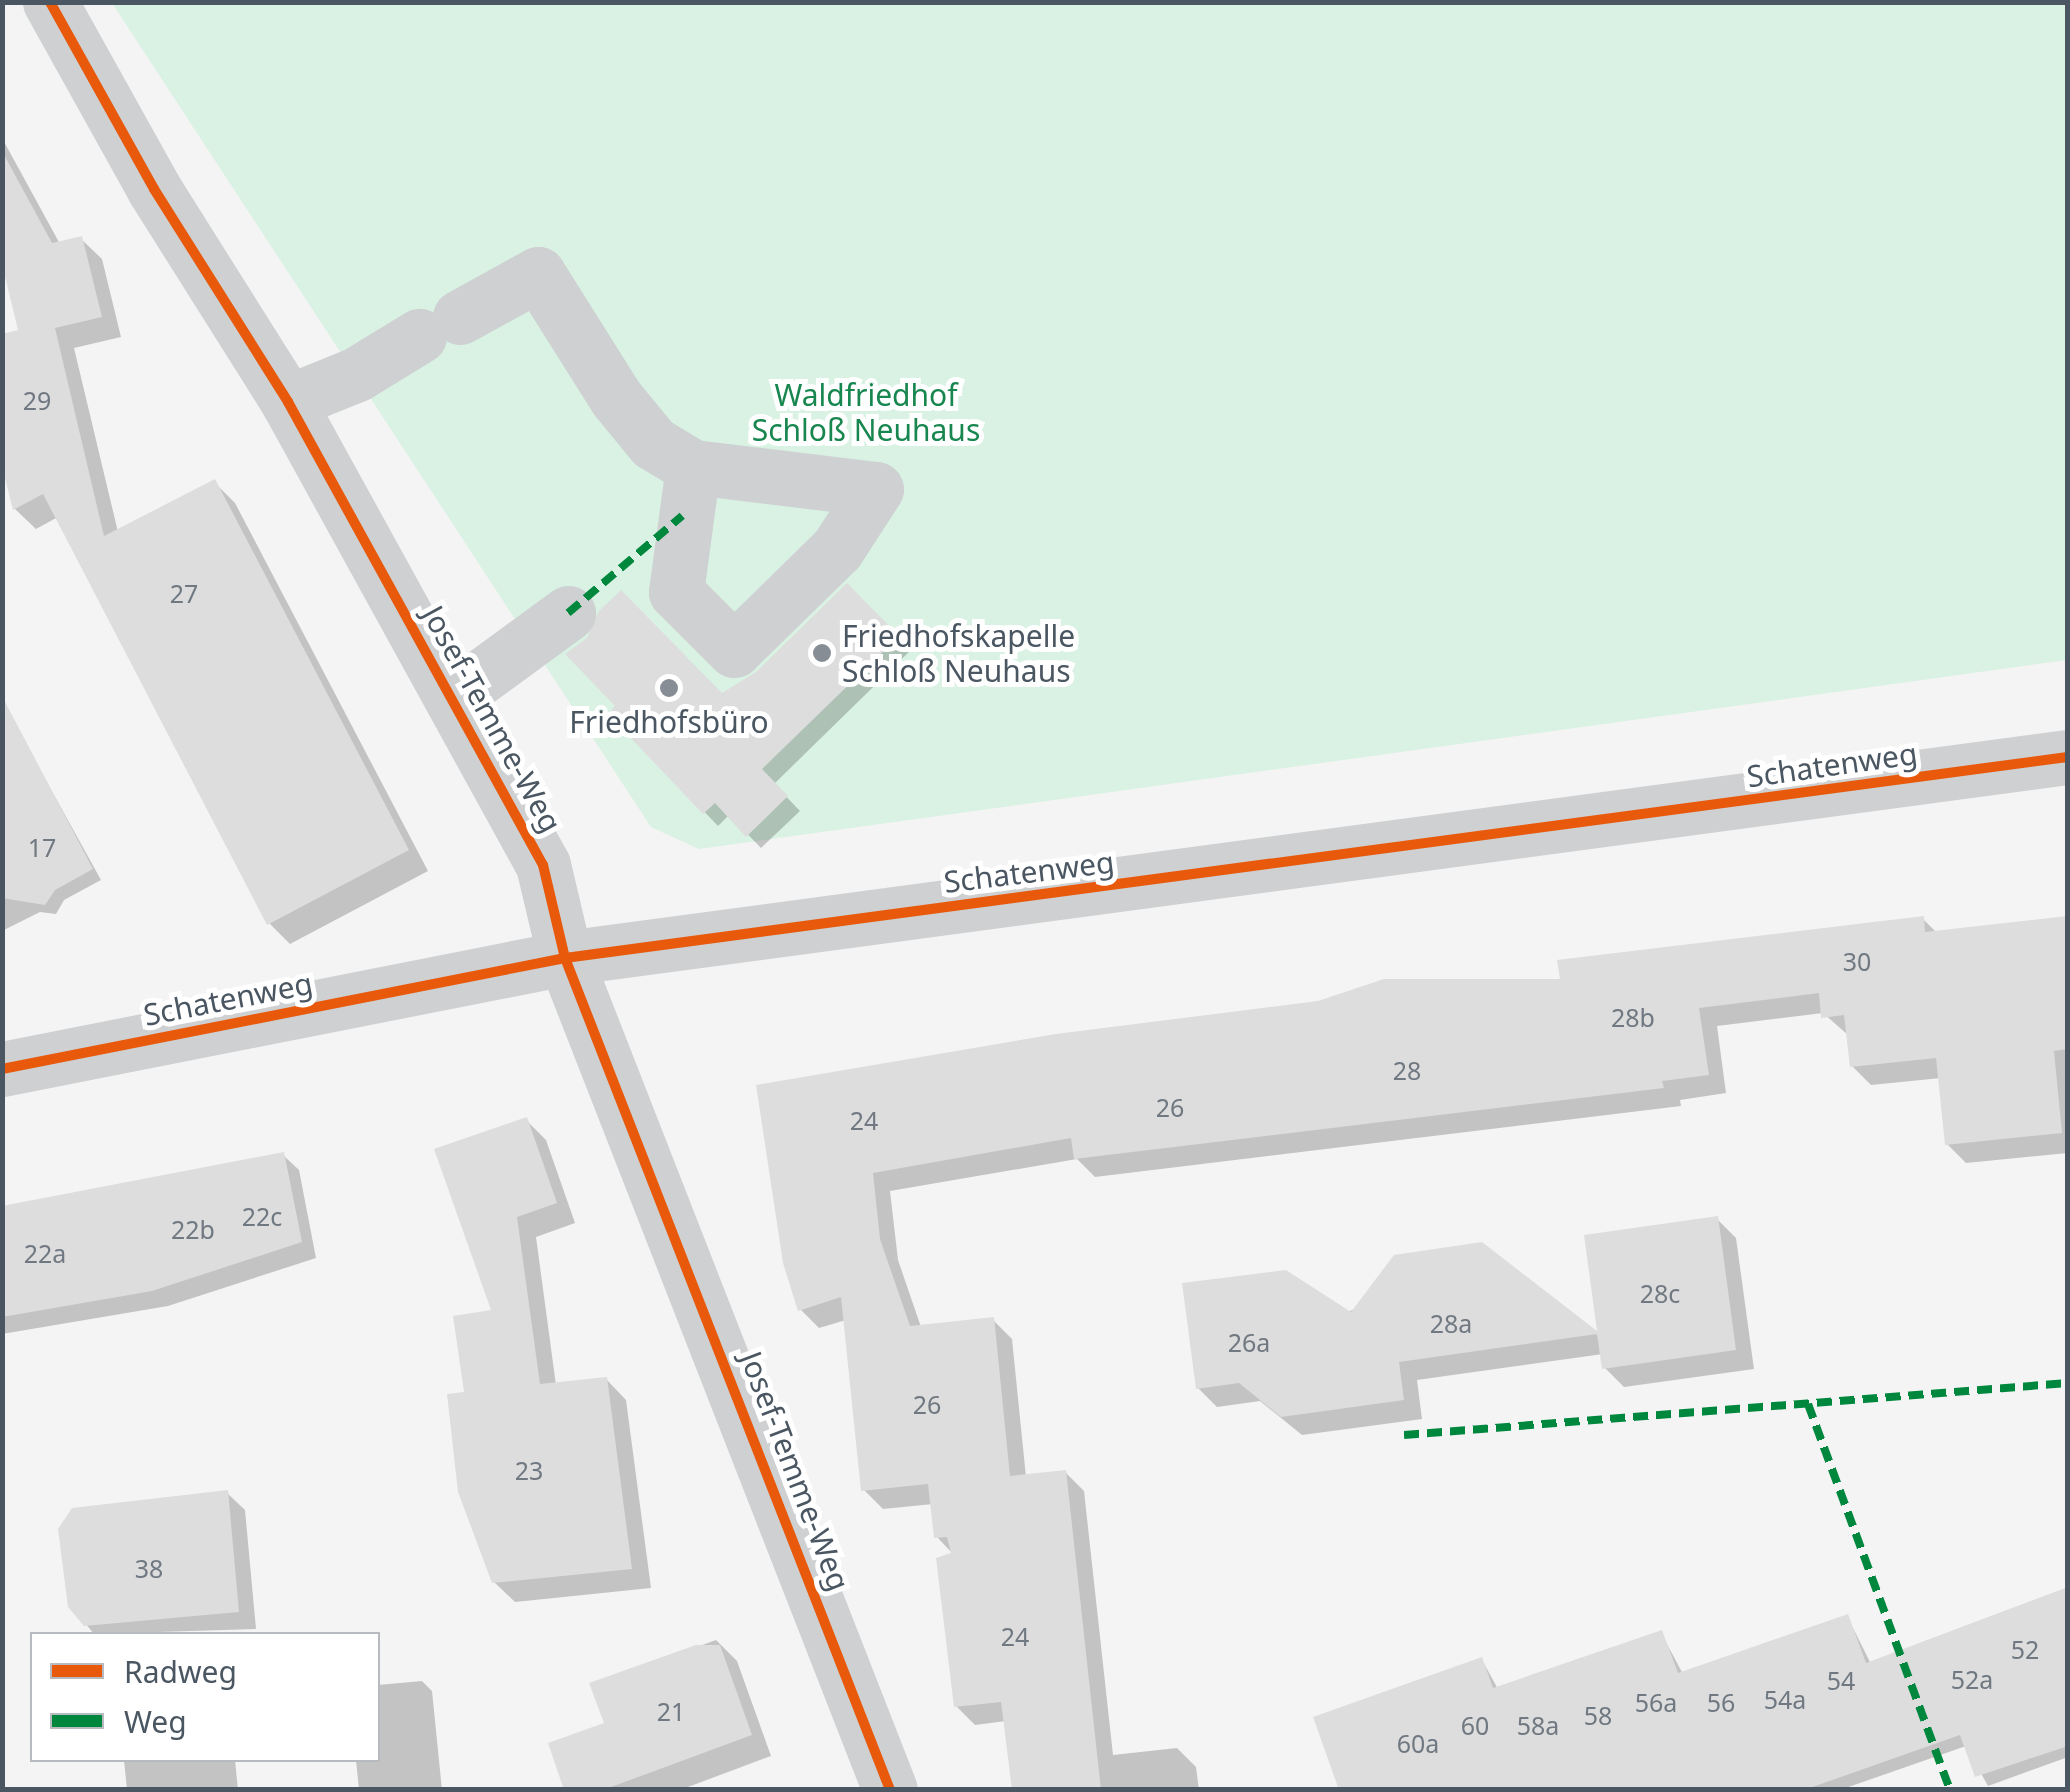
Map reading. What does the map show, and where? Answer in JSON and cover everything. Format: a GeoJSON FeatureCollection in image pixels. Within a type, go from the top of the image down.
{"type":"FeatureCollection","features":[{"type":"Feature","properties":{"kind":"street","name":"Josef-Temme-Weg"},"geometry":{"type":"LineString","coordinates":[[50,2],[154,189],[288,402],[543,865],[564,958],[890,1790]]}},
{"type":"Feature","properties":{"kind":"street"},"geometry":{"type":"LineString","coordinates":[[288,402],[357,374],[538,274],[616,398],[653,443],[693,467]]}},
{"type":"Feature","properties":{"kind":"street"},"geometry":{"type":"LineString","coordinates":[[452,698],[568,613]]}},
{"type":"Feature","properties":{"kind":"street","name":"Schatenweg"},"geometry":{"type":"LineString","coordinates":[[2,1069],[564,958],[2068,757]]}},
{"type":"Feature","properties":{"kind":"green space","name":"Waldfriedhof Schloß Neuhaus"},"geometry":{"type":"Polygon","coordinates":[[[112,3],[2067,3],[2067,660],[699,849],[651,827],[112,3]]]}},
{"type":"Feature","properties":{"kind":"building"},"geometry":{"type":"Polygon","coordinates":[[[2,151],[52,243],[82,236],[102,317],[55,328],[104,536],[215,479],[409,850],[267,925],[43,494],[13,510],[2,466],[2,334],[18,330],[2,264],[2,151]]]}},
{"type":"Feature","properties":{"kind":"building"},"geometry":{"type":"Polygon","coordinates":[[[847,583],[899,636],[762,769],[788,796],[746,837],[715,803],[703,814],[608,714],[615,706],[565,654],[587,638],[599,611],[621,590],[722,693],[756,672],[847,583]]]}},
{"type":"Feature","properties":{"kind":"building"},"geometry":{"type":"Polygon","coordinates":[[[2,696],[93,869],[55,890],[45,905],[2,898],[2,696]]]}},
{"type":"Feature","properties":{"kind":"building"},"geometry":{"type":"Polygon","coordinates":[[[1924,916],[1925,932],[2068,916],[2068,1049],[2054,1051],[2062,1133],[1945,1145],[1936,1058],[1850,1067],[1844,1015],[1821,1018],[1819,993],[1699,1008],[1709,1075],[1662,1081],[1664,1088],[1074,1159],[1071,1138],[873,1173],[880,1239],[910,1326],[994,1317],[1010,1476],[1066,1470],[1101,1790],[1012,1790],[1001,1702],[954,1707],[936,1558],[951,1553],[947,1537],[934,1538],[928,1484],[861,1491],[841,1297],[798,1311],[783,1263],[756,1085],[1056,1034],[1318,1001],[1384,979],[1560,979],[1557,960],[1924,916]]]}},
{"type":"Feature","properties":{"kind":"building"},"geometry":{"type":"Polygon","coordinates":[[[527,1117],[557,1203],[517,1217],[540,1384],[607,1377],[632,1569],[492,1583],[458,1492],[447,1394],[464,1392],[453,1316],[491,1310],[434,1149],[527,1117]]]}},
{"type":"Feature","properties":{"kind":"building"},"geometry":{"type":"Polygon","coordinates":[[[284,1152],[302,1242],[152,1291],[2,1317],[2,1206],[284,1152]]]}},
{"type":"Feature","properties":{"kind":"building"},"geometry":{"type":"Polygon","coordinates":[[[1718,1216],[1736,1350],[1602,1369],[1597,1334],[1399,1362],[1404,1400],[1281,1417],[1239,1383],[1196,1389],[1182,1283],[1286,1270],[1351,1312],[1394,1255],[1482,1242],[1597,1331],[1584,1235],[1718,1216]]]}},
{"type":"Feature","properties":{"kind":"building"},"geometry":{"type":"Polygon","coordinates":[[[228,1490],[239,1612],[84,1626],[68,1607],[58,1529],[72,1508],[228,1490]]]}},
{"type":"Feature","properties":{"kind":"building"},"geometry":{"type":"Polygon","coordinates":[[[2068,1587],[2068,1746],[1975,1777],[1960,1735],[1804,1790],[1339,1790],[1313,1717],[1482,1657],[1493,1688],[1662,1630],[1678,1673],[1848,1614],[1866,1663],[2068,1587]]]}},
{"type":"Feature","properties":{"kind":"building"},"geometry":{"type":"Polygon","coordinates":[[[696,1645],[720,1645],[752,1735],[603,1790],[564,1790],[548,1743],[604,1723],[589,1683],[696,1645]]]}},
{"type":"Feature","properties":{"kind":"marked path"},"geometry":{"type":"LineString","coordinates":[[568,613],[682,516]]}},
{"type":"Feature","properties":{"kind":"marked path"},"geometry":{"type":"LineString","coordinates":[[1404,1435],[2068,1383]]}},
{"type":"Feature","properties":{"kind":"marked path"},"geometry":{"type":"LineString","coordinates":[[1808,1404],[1950,1790]]}},
{"type":"Feature","properties":{"kind":"cycle path"},"geometry":{"type":"LineString","coordinates":[[50,2],[154,189],[288,402],[543,865],[565,958],[890,1790]]}},
{"type":"Feature","properties":{"kind":"cycle path"},"geometry":{"type":"LineString","coordinates":[[2,1069],[565,958],[2068,757]]}},
{"type":"Feature","properties":{"kind":"place","name":"Friedhofskapelle Schloß Neuhaus"},"geometry":{"type":"Point","coordinates":[822,653]}},
{"type":"Feature","properties":{"kind":"place","name":"Friedhofsbüro"},"geometry":{"type":"Point","coordinates":[669,688]}}]}
